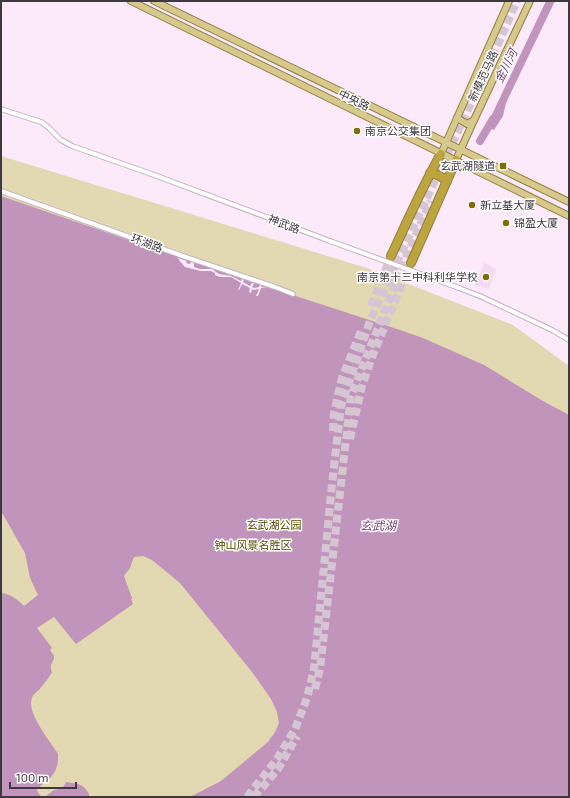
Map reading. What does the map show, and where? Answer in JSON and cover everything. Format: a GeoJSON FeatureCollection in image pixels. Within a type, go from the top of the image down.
{"type":"FeatureCollection","features":[{"type":"Feature","properties":{"kind":"highway"},"geometry":{"type":"LineString","coordinates":[[391,256],[414,204],[441,154]]}},
{"type":"Feature","properties":{"kind":"highway"},"geometry":{"type":"LineString","coordinates":[[411,263],[456,160]]}},
{"type":"Feature","properties":{"kind":"highway"},"geometry":{"type":"LineString","coordinates":[[430,174],[437,174],[447,181]]}},
{"type":"Feature","properties":{"kind":"main road","name":"中央路"},"geometry":{"type":"LineString","coordinates":[[131,1],[569,216]]}},
{"type":"Feature","properties":{"kind":"main road","name":"中央路"},"geometry":{"type":"LineString","coordinates":[[154,1],[569,202]]}},
{"type":"Feature","properties":{"kind":"main road","name":"新模范马路"},"geometry":{"type":"LineString","coordinates":[[441,154],[509,1]]}},
{"type":"Feature","properties":{"kind":"main road","name":"新模范马路"},"geometry":{"type":"LineString","coordinates":[[456,160],[530,1]]}},
{"type":"Feature","properties":{"kind":"main road"},"geometry":{"type":"LineString","coordinates":[[456,118],[467,124],[474,120]]}},
{"type":"Feature","properties":{"kind":"street","name":"神武路"},"geometry":{"type":"LineString","coordinates":[[1,109],[41,122],[61,140],[72,146],[459,288],[482,297],[552,330],[569,340]]}},
{"type":"Feature","properties":{"kind":"street","name":"环湖路"},"geometry":{"type":"LineString","coordinates":[[1,191],[294,294]]}},
{"type":"Feature","properties":{"kind":"shaded area","name":"南京第十三中科利华学校"},"geometry":{"type":"Polygon","coordinates":[[[484,263],[496,269],[489,289],[476,285],[484,263]]]}},
{"type":"Feature","properties":{"kind":"green space","name":"玄武湖"},"geometry":{"type":"Polygon","coordinates":[[[1,156],[370,269],[513,325],[569,366],[569,797],[1,797],[1,156]]]}},
{"type":"Feature","properties":{"kind":"water"},"geometry":{"type":"Polygon","coordinates":[[[546,1],[555,1],[506,103],[503,116],[494,130],[486,127],[546,1]]]}},
{"type":"Feature","properties":{"kind":"water","name":"玄武湖"},"geometry":{"type":"Polygon","coordinates":[[[1,196],[242,279],[423,338],[484,365],[569,415],[569,797],[190,797],[221,781],[268,742],[279,723],[277,712],[271,699],[252,672],[180,583],[152,560],[143,556],[134,557],[130,568],[124,576],[133,604],[76,644],[54,617],[37,628],[52,648],[50,650],[54,656],[54,659],[51,664],[52,673],[40,689],[33,695],[31,704],[32,711],[35,719],[58,754],[57,766],[50,778],[38,788],[37,791],[41,797],[1,797],[1,593],[14,597],[24,606],[38,595],[30,578],[25,553],[1,511],[1,196]]]}},
{"type":"Feature","properties":{"kind":"water"},"geometry":{"type":"Polygon","coordinates":[[[66,782],[82,786],[87,790],[89,797],[45,797],[52,791],[62,788],[66,782]]]}},
{"type":"Feature","properties":{"kind":"pier"},"geometry":{"type":"Polygon","coordinates":[[[178,258],[187,261],[186,263],[194,263],[194,267],[200,269],[212,269],[219,274],[231,276],[241,281],[242,279],[244,280],[243,282],[250,286],[254,283],[252,287],[254,288],[259,287],[260,285],[262,285],[261,287],[268,287],[261,288],[258,296],[256,296],[259,289],[252,289],[251,293],[249,292],[250,288],[242,284],[238,290],[241,283],[231,277],[220,277],[211,271],[201,271],[185,267],[178,258]]]}},
{"type":"Feature","properties":{"kind":"waterway","name":"金川河"},"geometry":{"type":"LineString","coordinates":[[480,141],[493,119]]}},
{"type":"Feature","properties":{"kind":"tunnel"},"geometry":{"type":"LineString","coordinates":[[247,797],[277,759],[295,729],[307,698],[314,669],[341,406],[371,318],[493,56],[517,1]]}},
{"type":"Feature","properties":{"kind":"tunnel"},"geometry":{"type":"LineString","coordinates":[[315,689],[320,669],[351,396],[406,257],[431,201]]}},
{"type":"Feature","properties":{"kind":"tunnel"},"geometry":{"type":"LineString","coordinates":[[371,306],[391,256]]}},
{"type":"Feature","properties":{"kind":"tunnel"},"geometry":{"type":"LineString","coordinates":[[350,439],[362,386],[372,357],[411,263]]}},
{"type":"Feature","properties":{"kind":"tunnel"},"geometry":{"type":"LineString","coordinates":[[333,431],[334,413],[342,378],[361,331]]}},
{"type":"Feature","properties":{"kind":"tunnel"},"geometry":{"type":"LineString","coordinates":[[254,797],[278,769],[297,736]]}},
{"type":"Feature","properties":{"kind":"place","name":"南京公交集团"},"geometry":{"type":"Point","coordinates":[357,131]}},
{"type":"Feature","properties":{"kind":"place","name":"玄武湖隧道"},"geometry":{"type":"Point","coordinates":[503,166]}},
{"type":"Feature","properties":{"kind":"place","name":"新立基大厦"},"geometry":{"type":"Point","coordinates":[472,205]}},
{"type":"Feature","properties":{"kind":"place","name":"锦盈大厦"},"geometry":{"type":"Point","coordinates":[506,223]}},
{"type":"Feature","properties":{"kind":"place","name":"南京第十三中科利华学校"},"geometry":{"type":"Point","coordinates":[486,277]}},
{"type":"Feature","properties":{"kind":"park label","name":"玄武湖公园"},"geometry":{"type":"Point","coordinates":[274,525]}},
{"type":"Feature","properties":{"kind":"park label","name":"钟山风景名胜区"},"geometry":{"type":"Point","coordinates":[253,545]}}]}
